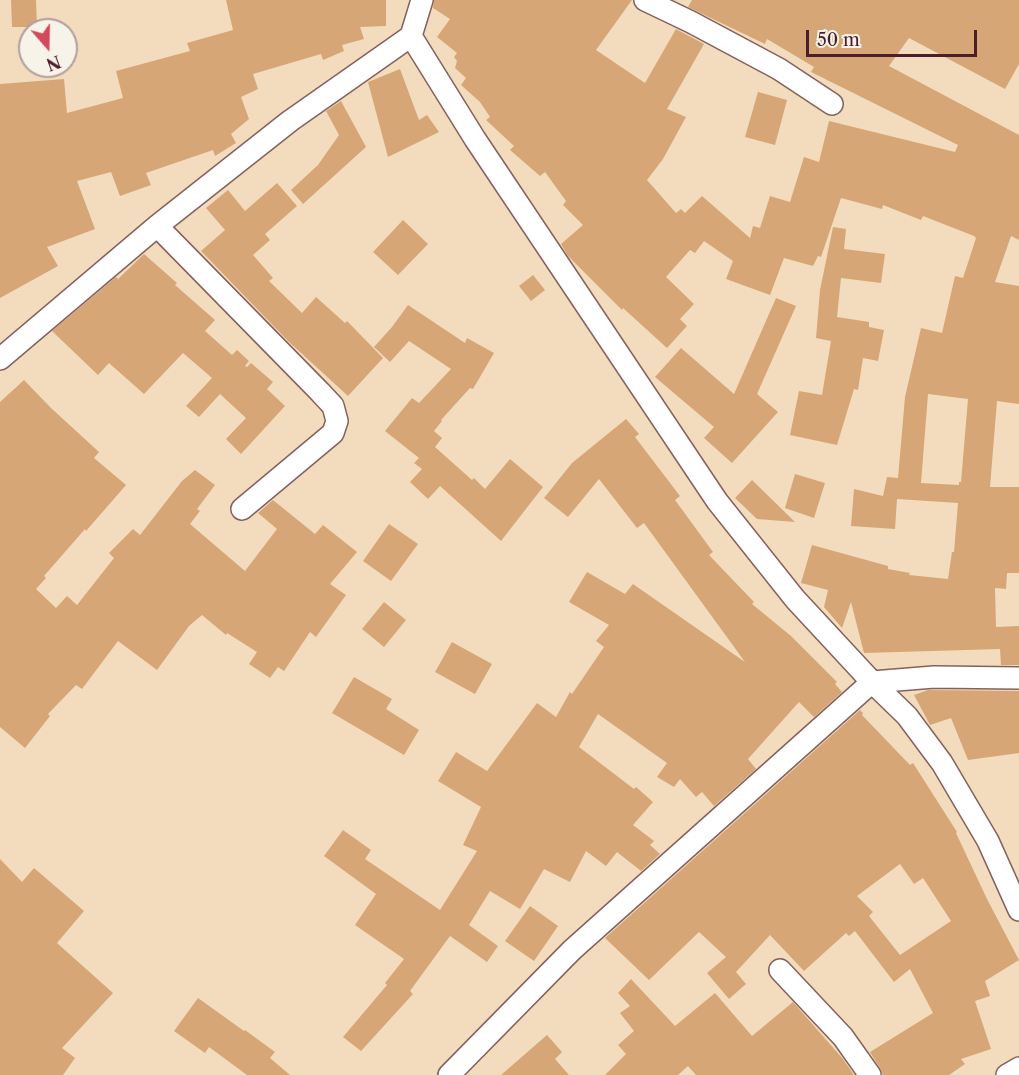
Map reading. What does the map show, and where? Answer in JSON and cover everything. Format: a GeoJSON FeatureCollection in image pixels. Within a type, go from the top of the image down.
{"type":"FeatureCollection","features":[{"type":"Feature","properties":{"kind":"street"},"geometry":{"type":"LineString","coordinates":[[0,359],[158,226],[290,121],[411,36],[422,0]]}},
{"type":"Feature","properties":{"kind":"street"},"geometry":{"type":"LineString","coordinates":[[645,0],[778,69],[832,104]]}},
{"type":"Feature","properties":{"kind":"street"},"geometry":{"type":"LineString","coordinates":[[411,36],[475,139],[717,501],[795,599],[907,716],[942,763],[988,841],[1019,910]]}},
{"type":"Feature","properties":{"kind":"street"},"geometry":{"type":"LineString","coordinates":[[158,226],[333,406],[337,421],[333,433],[242,509]]}},
{"type":"Feature","properties":{"kind":"street"},"geometry":{"type":"LineString","coordinates":[[449,1075],[572,950],[872,682],[934,677],[1019,678]]}},
{"type":"Feature","properties":{"kind":"street"},"geometry":{"type":"LineString","coordinates":[[780,970],[843,1037],[870,1075]]}},
{"type":"Feature","properties":{"kind":"street"},"geometry":{"type":"LineString","coordinates":[[1007,1075],[1019,1068]]}},
{"type":"Feature","properties":{"kind":"building"},"geometry":{"type":"Polygon","coordinates":[[[11,0],[36,0],[37,18],[18,18],[18,27],[12,27],[11,0]]]}},
{"type":"Feature","properties":{"kind":"building"},"geometry":{"type":"Polygon","coordinates":[[[226,0],[386,0],[386,26],[360,27],[364,39],[342,45],[344,51],[323,60],[321,54],[253,74],[258,89],[241,97],[249,119],[231,134],[236,143],[215,156],[213,150],[146,173],[151,185],[120,196],[111,172],[77,181],[95,229],[47,247],[58,266],[0,298],[0,84],[64,79],[67,113],[123,98],[116,71],[190,51],[187,43],[233,30],[226,0]]]}},
{"type":"Feature","properties":{"kind":"building"},"geometry":{"type":"Polygon","coordinates":[[[434,0],[632,0],[596,50],[645,83],[676,29],[704,44],[667,109],[686,117],[663,159],[647,180],[676,213],[681,209],[685,213],[702,196],[750,238],[753,226],[760,228],[770,196],[790,202],[804,157],[819,162],[829,121],[955,152],[958,145],[811,72],[814,67],[767,39],[765,44],[688,7],[692,0],[1019,0],[1019,64],[1005,89],[909,38],[889,66],[1019,135],[1019,240],[1011,236],[995,282],[1019,286],[1019,404],[997,401],[990,487],[1019,487],[1019,573],[1007,573],[1006,589],[995,588],[996,627],[1019,626],[1019,665],[1001,665],[1000,649],[864,653],[851,602],[842,628],[824,607],[828,590],[801,583],[812,545],[888,566],[888,569],[910,573],[909,575],[948,579],[952,552],[954,552],[958,503],[897,499],[895,529],[851,526],[854,489],[883,496],[887,477],[898,478],[905,397],[921,328],[942,333],[955,276],[963,278],[976,238],[923,216],[921,220],[883,205],[882,209],[841,198],[821,257],[818,256],[813,266],[784,258],[770,295],[726,279],[733,261],[704,241],[695,253],[690,250],[666,277],[694,304],[680,319],[687,326],[667,348],[623,308],[622,310],[568,256],[561,244],[583,225],[563,205],[566,201],[545,172],[540,176],[510,150],[514,146],[486,120],[490,117],[480,102],[461,85],[466,78],[455,68],[457,61],[454,57],[457,53],[437,37],[450,19],[433,8],[434,0]],[[928,394],[921,483],[959,485],[961,482],[968,399],[928,394]]]}},
{"type":"Feature","properties":{"kind":"building"},"geometry":{"type":"Polygon","coordinates":[[[400,69],[419,120],[427,115],[439,132],[388,157],[368,82],[400,69]]]}},
{"type":"Feature","properties":{"kind":"building"},"geometry":{"type":"Polygon","coordinates":[[[758,92],[787,100],[775,145],[745,137],[758,92]]]}},
{"type":"Feature","properties":{"kind":"building"},"geometry":{"type":"Polygon","coordinates":[[[341,101],[366,147],[303,204],[291,190],[318,165],[339,135],[326,111],[341,101]]]}},
{"type":"Feature","properties":{"kind":"building"},"geometry":{"type":"Polygon","coordinates":[[[277,183],[297,206],[265,234],[270,240],[253,255],[273,278],[269,281],[302,313],[316,297],[345,323],[347,321],[383,358],[348,396],[288,341],[201,251],[225,230],[206,208],[228,190],[245,211],[277,183]]]}},
{"type":"Feature","properties":{"kind":"building"},"geometry":{"type":"Polygon","coordinates":[[[403,220],[428,244],[398,275],[373,252],[403,220]]]}},
{"type":"Feature","properties":{"kind":"building"},"geometry":{"type":"Polygon","coordinates":[[[833,227],[846,229],[844,249],[885,254],[881,283],[841,278],[837,317],[869,322],[869,327],[884,330],[878,361],[863,358],[858,390],[854,389],[837,445],[790,435],[799,391],[822,395],[831,341],[816,338],[820,290],[833,227]]]}},
{"type":"Feature","properties":{"kind":"building"},"geometry":{"type":"Polygon","coordinates":[[[144,254],[215,320],[205,331],[232,355],[237,350],[249,361],[245,366],[251,363],[273,382],[267,389],[285,406],[241,454],[226,439],[246,418],[220,394],[199,417],[186,406],[212,378],[183,353],[144,394],[109,363],[98,375],[52,331],[116,277],[118,279],[144,254]]]}},
{"type":"Feature","properties":{"kind":"building"},"geometry":{"type":"Polygon","coordinates":[[[533,275],[545,290],[531,301],[519,286],[533,275]]]}},
{"type":"Feature","properties":{"kind":"building"},"geometry":{"type":"Polygon","coordinates":[[[776,298],[796,306],[757,394],[778,412],[732,463],[704,438],[714,427],[655,377],[681,348],[734,394],[776,298]]]}},
{"type":"Feature","properties":{"kind":"building"},"geometry":{"type":"Polygon","coordinates":[[[408,305],[465,343],[467,338],[494,353],[473,389],[470,388],[434,431],[442,438],[435,447],[485,489],[510,459],[543,487],[501,541],[440,486],[428,499],[410,482],[422,469],[414,463],[419,458],[385,431],[412,398],[419,403],[451,369],[409,341],[390,362],[374,347],[408,305]]]}},
{"type":"Feature","properties":{"kind":"building"},"geometry":{"type":"Polygon","coordinates":[[[24,380],[99,452],[94,458],[126,485],[44,576],[46,578],[36,589],[56,608],[67,596],[77,605],[114,558],[109,553],[133,529],[140,535],[182,481],[195,470],[215,485],[197,509],[200,511],[190,524],[245,571],[277,529],[258,513],[273,500],[315,534],[323,525],[357,552],[330,584],[346,595],[316,637],[310,632],[284,671],[278,667],[270,678],[249,664],[257,652],[227,633],[226,635],[202,615],[189,626],[157,670],[118,641],[82,689],[76,685],[48,714],[50,716],[25,748],[0,727],[0,402],[24,380]]]}},
{"type":"Feature","properties":{"kind":"building"},"geometry":{"type":"Polygon","coordinates":[[[626,419],[639,434],[635,437],[680,496],[675,500],[713,552],[709,555],[754,602],[752,604],[791,636],[837,682],[835,684],[842,692],[814,717],[799,702],[748,759],[756,769],[714,806],[702,792],[696,797],[680,779],[674,787],[657,777],[667,763],[598,714],[579,747],[634,789],[636,787],[653,802],[633,825],[654,841],[650,845],[660,854],[641,871],[617,852],[606,866],[586,851],[570,882],[544,869],[520,909],[490,891],[469,925],[498,946],[487,962],[450,936],[410,991],[413,994],[361,1051],[343,1037],[387,985],[385,983],[404,959],[355,925],[376,894],[324,856],[343,830],[371,850],[365,859],[440,910],[477,851],[463,845],[481,807],[438,781],[456,752],[487,771],[537,703],[556,717],[570,692],[572,694],[604,647],[596,641],[609,625],[569,602],[587,572],[625,594],[633,584],[745,662],[644,523],[637,528],[599,479],[568,517],[544,498],[572,463],[626,419]]]}},
{"type":"Feature","properties":{"kind":"building"},"geometry":{"type":"Polygon","coordinates":[[[795,474],[825,483],[814,518],[785,508],[795,474]]]}},
{"type":"Feature","properties":{"kind":"building"},"geometry":{"type":"Polygon","coordinates":[[[752,480],[795,522],[757,519],[735,498],[752,480]]]}},
{"type":"Feature","properties":{"kind":"building"},"geometry":{"type":"Polygon","coordinates":[[[389,524],[418,544],[391,581],[363,561],[389,524]]]}},
{"type":"Feature","properties":{"kind":"building"},"geometry":{"type":"Polygon","coordinates":[[[384,602],[406,620],[384,647],[362,629],[384,602]]]}},
{"type":"Feature","properties":{"kind":"building"},"geometry":{"type":"Polygon","coordinates":[[[452,642],[492,664],[475,694],[435,672],[452,642]]]}},
{"type":"Feature","properties":{"kind":"building"},"geometry":{"type":"Polygon","coordinates":[[[354,677],[392,699],[386,709],[419,730],[404,755],[332,713],[354,677]]]}},
{"type":"Feature","properties":{"kind":"building"},"geometry":{"type":"Polygon","coordinates":[[[928,690],[1019,691],[1019,753],[968,760],[951,718],[930,725],[914,695],[928,690]]]}},
{"type":"Feature","properties":{"kind":"building"},"geometry":{"type":"Polygon","coordinates":[[[860,710],[862,715],[910,765],[913,763],[957,832],[987,899],[1019,960],[985,981],[990,996],[975,1001],[991,1049],[961,1059],[965,1064],[949,1075],[883,1075],[870,1052],[933,1013],[910,969],[894,982],[855,931],[849,936],[846,933],[804,971],[770,935],[736,972],[746,984],[729,999],[707,973],[726,957],[699,932],[649,980],[605,938],[860,710]],[[900,864],[857,896],[873,912],[869,916],[900,955],[951,921],[923,878],[914,884],[900,864]]]}},
{"type":"Feature","properties":{"kind":"building"},"geometry":{"type":"Polygon","coordinates":[[[0,859],[22,882],[34,868],[84,911],[57,943],[113,993],[62,1048],[75,1058],[63,1075],[0,1075],[0,859]]]}},
{"type":"Feature","properties":{"kind":"building"},"geometry":{"type":"Polygon","coordinates":[[[530,906],[558,926],[534,961],[505,941],[530,906]]]}},
{"type":"Feature","properties":{"kind":"building"},"geometry":{"type":"Polygon","coordinates":[[[631,979],[675,1026],[715,993],[752,1036],[793,1002],[843,1059],[854,1075],[696,1075],[688,1066],[678,1075],[605,1075],[626,1054],[618,1045],[634,1031],[620,1013],[630,1006],[618,993],[631,979]]]}},
{"type":"Feature","properties":{"kind":"building"},"geometry":{"type":"Polygon","coordinates":[[[198,998],[275,1052],[270,1058],[290,1075],[247,1075],[209,1047],[205,1053],[174,1031],[198,998]]]}},
{"type":"Feature","properties":{"kind":"building"},"geometry":{"type":"Polygon","coordinates":[[[547,1035],[562,1052],[555,1059],[569,1075],[501,1075],[547,1035]]]}}]}
